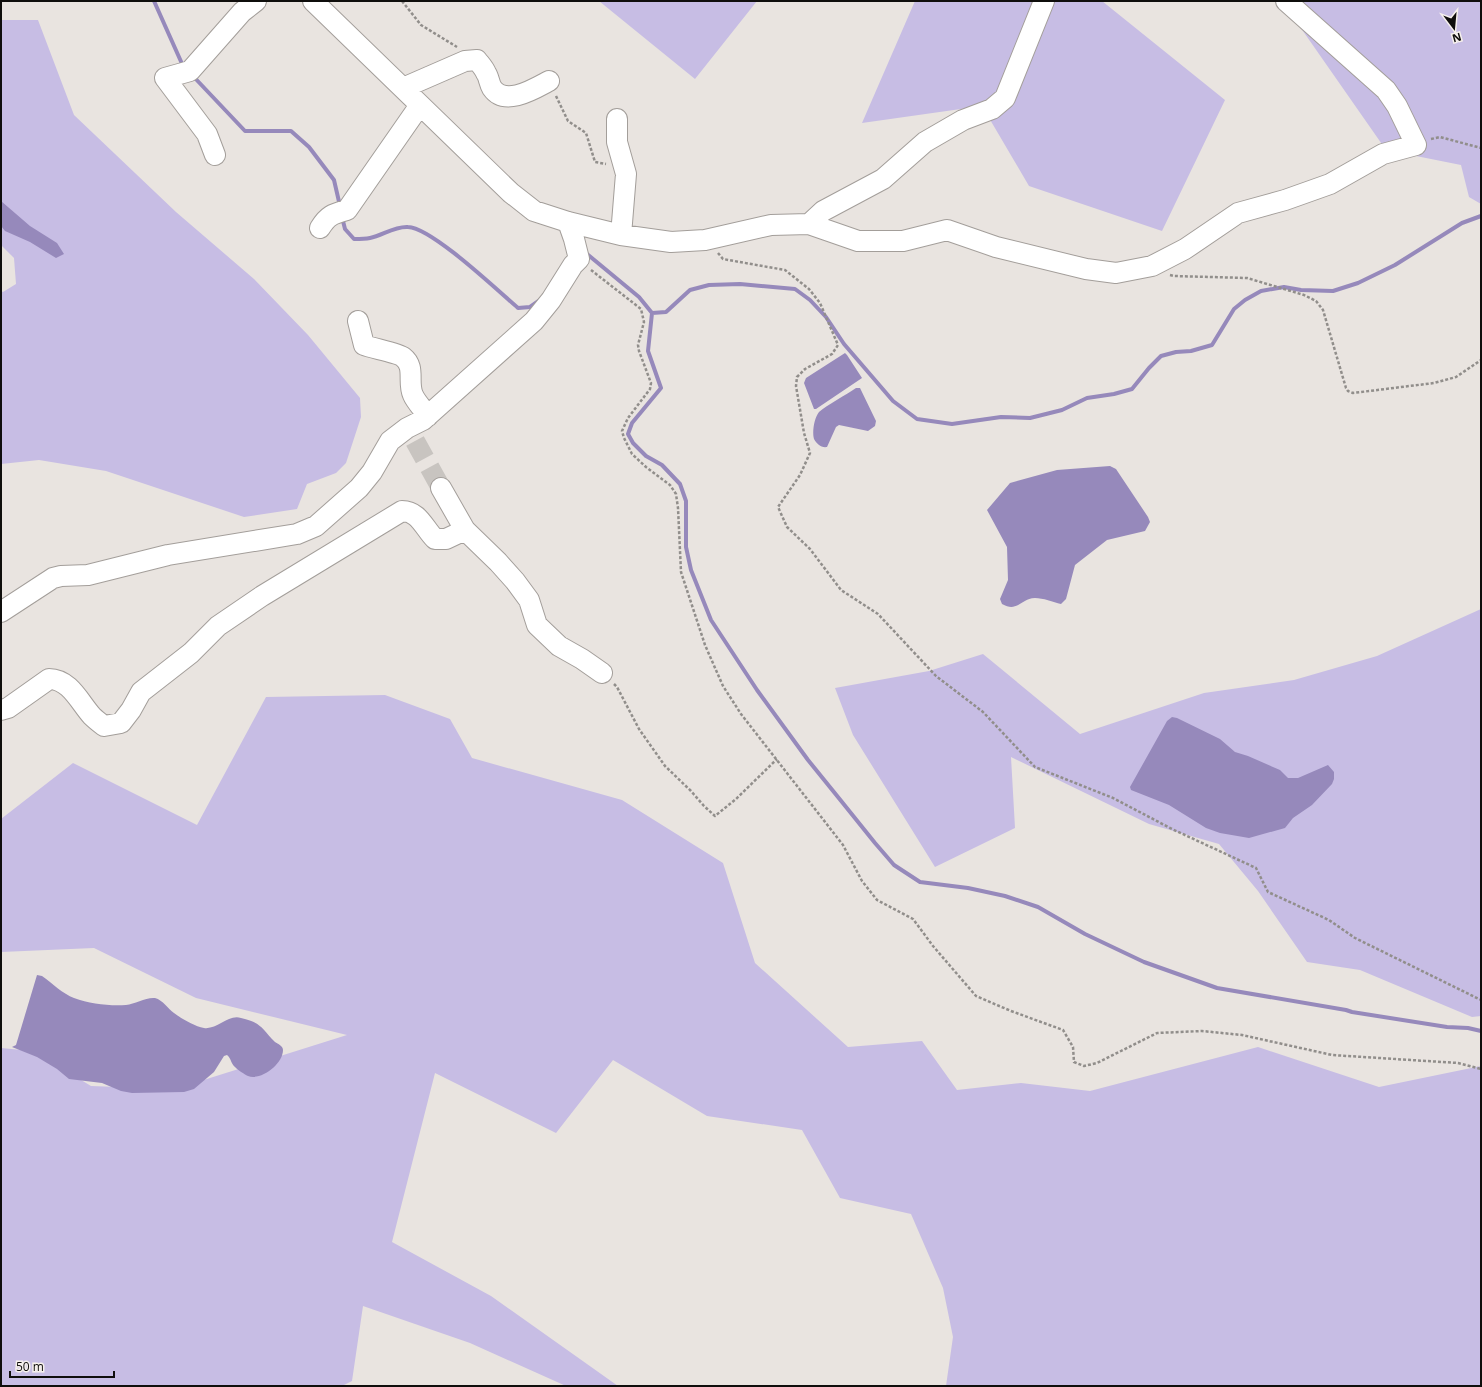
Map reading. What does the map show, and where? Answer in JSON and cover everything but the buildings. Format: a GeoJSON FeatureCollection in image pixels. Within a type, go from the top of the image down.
{"type":"FeatureCollection","features":[{"type":"Feature","properties":{"kind":"street"},"geometry":{"type":"LineString","coordinates":[[215,155],[207,134],[165,78],[190,71],[242,12],[256,1]]}},
{"type":"Feature","properties":{"kind":"street"},"geometry":{"type":"LineString","coordinates":[[313,1],[511,193],[534,211],[571,230],[621,234],[671,242],[706,240],[771,225],[809,224],[858,241],[903,241],[947,230],[996,247],[1094,270],[1116,273],[1152,266],[1185,249],[1238,213],[1285,200],[1330,184],[1383,154],[1416,145],[1397,106],[1386,90],[1286,1]]}},
{"type":"Feature","properties":{"kind":"street"},"geometry":{"type":"LineString","coordinates":[[809,224],[823,211],[883,179],[925,142],[963,120],[992,109],[1005,98],[1044,1]]}},
{"type":"Feature","properties":{"kind":"street"},"geometry":{"type":"LineString","coordinates":[[403,88],[465,61],[477,60],[486,71],[492,88],[502,96],[510,96],[528,92],[549,81]]}},
{"type":"Feature","properties":{"kind":"street"},"geometry":{"type":"LineString","coordinates":[[320,228],[325,220],[332,214],[347,210],[420,105]]}},
{"type":"Feature","properties":{"kind":"street"},"geometry":{"type":"LineString","coordinates":[[617,119],[617,142],[626,174],[621,234]]}},
{"type":"Feature","properties":{"kind":"street"},"geometry":{"type":"LineString","coordinates":[[1,612],[53,578],[61,576],[88,575],[168,555],[297,534],[316,526],[359,488],[372,472],[390,442],[411,435],[423,420],[534,321],[551,300],[573,265],[579,259],[571,230]]}},
{"type":"Feature","properties":{"kind":"street"},"geometry":{"type":"LineString","coordinates":[[358,321],[364,345],[402,356],[410,366],[413,395],[428,416]]}},
{"type":"Feature","properties":{"kind":"street"},"geometry":{"type":"LineString","coordinates":[[441,488],[465,530],[498,562],[529,600],[537,626],[559,646],[582,659],[602,673]]}},
{"type":"Feature","properties":{"kind":"street"},"geometry":{"type":"LineString","coordinates":[[1,710],[8,708],[49,679],[56,679],[70,689],[93,717],[104,726],[121,723],[131,710],[141,692],[191,653],[218,626],[262,596],[402,511],[409,511],[417,516],[435,539],[446,539],[465,530]]}},
{"type":"Feature","properties":{"kind":"path"},"geometry":{"type":"LineString","coordinates":[[402,1],[421,25],[453,44],[463,52],[465,61]]}},
{"type":"Feature","properties":{"kind":"path"},"geometry":{"type":"LineString","coordinates":[[549,81],[568,121],[586,133],[595,162],[607,164],[622,162]]}},
{"type":"Feature","properties":{"kind":"path"},"geometry":{"type":"LineString","coordinates":[[1416,145],[1440,137],[1481,148]]}},
{"type":"Feature","properties":{"kind":"path"},"geometry":{"type":"LineString","coordinates":[[706,240],[723,259],[785,270],[797,279],[809,289],[820,303],[838,344],[832,354],[805,369],[797,377],[796,386],[804,433],[810,453],[800,475],[778,507],[786,527],[810,549],[840,590],[878,614],[936,676],[983,712],[1034,766],[1113,798],[1179,832],[1256,868],[1268,892],[1329,920],[1355,938],[1481,1000]]}},
{"type":"Feature","properties":{"kind":"path"},"geometry":{"type":"LineString","coordinates":[[579,259],[641,309],[644,316],[644,322],[638,345],[651,383],[650,389],[628,418],[622,431],[632,454],[646,468],[670,485],[676,494],[681,572],[705,645],[723,686],[740,714],[777,759],[843,845],[862,881],[877,900],[913,919],[933,946],[976,996],[1011,1011],[1063,1030],[1072,1047],[1074,1062],[1084,1066],[1097,1063],[1157,1033],[1202,1030],[1242,1034],[1332,1055],[1458,1063],[1481,1069]]}},
{"type":"Feature","properties":{"kind":"path"},"geometry":{"type":"LineString","coordinates":[[1152,266],[1174,276],[1247,278],[1304,295],[1316,301],[1323,310],[1346,388],[1348,391],[1353,393],[1434,383],[1456,377],[1481,360]]}},
{"type":"Feature","properties":{"kind":"path"},"geometry":{"type":"LineString","coordinates":[[602,673],[617,687],[639,728],[665,766],[715,816],[736,799],[777,759]]}},
{"type":"Feature","properties":{"kind":"shaded area"},"geometry":{"type":"Polygon","coordinates":[[[599,1],[757,1],[695,79],[599,1]]]}},
{"type":"Feature","properties":{"kind":"shaded area"},"geometry":{"type":"Polygon","coordinates":[[[915,1],[1102,1],[1225,100],[1162,231],[1029,186],[982,106],[862,123],[915,1]]]}},
{"type":"Feature","properties":{"kind":"shaded area"},"geometry":{"type":"Polygon","coordinates":[[[1282,1],[1481,1],[1481,204],[1469,197],[1461,165],[1386,150],[1282,1]]]}},
{"type":"Feature","properties":{"kind":"shaded area"},"geometry":{"type":"Polygon","coordinates":[[[1,20],[38,20],[74,115],[176,212],[254,279],[308,335],[360,398],[361,417],[346,463],[336,473],[307,484],[297,509],[244,517],[106,471],[39,460],[1,464],[1,291],[3,292],[16,284],[14,258],[1,245],[1,20]]]}},
{"type":"Feature","properties":{"kind":"shaded area"},"geometry":{"type":"Polygon","coordinates":[[[1,201],[30,226],[57,243],[64,254],[56,258],[30,242],[5,231],[1,226],[1,201]]]}},
{"type":"Feature","properties":{"kind":"shaded area"},"geometry":{"type":"Polygon","coordinates":[[[845,353],[862,378],[814,409],[804,383],[806,378],[845,353]]]}},
{"type":"Feature","properties":{"kind":"shaded area"},"geometry":{"type":"Polygon","coordinates":[[[856,388],[860,388],[876,421],[875,426],[868,431],[839,425],[836,427],[827,447],[819,445],[813,436],[817,415],[827,406],[856,388]]]}},
{"type":"Feature","properties":{"kind":"shaded area"},"geometry":{"type":"Polygon","coordinates":[[[1110,466],[1116,469],[1148,517],[1150,522],[1145,531],[1107,540],[1075,565],[1066,599],[1061,604],[1045,599],[1035,598],[1026,600],[1012,607],[1002,604],[1000,599],[1008,580],[1007,547],[987,510],[1010,483],[1057,470],[1110,466]]]}},
{"type":"Feature","properties":{"kind":"shaded area"},"geometry":{"type":"Polygon","coordinates":[[[1481,609],[1481,1016],[1472,1017],[1360,970],[1307,962],[1258,891],[1219,844],[1149,824],[1011,757],[1015,828],[935,867],[853,735],[835,688],[929,671],[983,654],[1080,734],[1204,693],[1294,680],[1377,656],[1481,609]]]}},
{"type":"Feature","properties":{"kind":"shaded area"},"geometry":{"type":"Polygon","coordinates":[[[385,695],[450,719],[472,758],[622,800],[723,863],[755,963],[848,1047],[922,1041],[957,1090],[1021,1083],[1090,1091],[1258,1047],[1379,1087],[1481,1066],[1481,1386],[946,1386],[953,1337],[943,1288],[911,1214],[840,1198],[802,1130],[707,1116],[613,1060],[556,1133],[435,1073],[392,1242],[491,1296],[618,1386],[566,1386],[470,1343],[363,1306],[352,1381],[342,1386],[1,1386],[1,1048],[33,1051],[91,1086],[175,1089],[347,1035],[196,998],[94,948],[1,952],[1,819],[73,763],[197,825],[266,697],[385,695]]]}},
{"type":"Feature","properties":{"kind":"shaded area"},"geometry":{"type":"Polygon","coordinates":[[[1172,717],[1220,739],[1235,752],[1280,770],[1288,778],[1298,778],[1328,765],[1334,772],[1332,784],[1312,805],[1293,818],[1285,828],[1249,838],[1220,833],[1206,828],[1169,805],[1131,790],[1130,787],[1167,721],[1172,717]]]}},
{"type":"Feature","properties":{"kind":"shaded area"},"geometry":{"type":"Polygon","coordinates":[[[37,975],[42,976],[70,996],[93,1003],[106,1005],[126,1005],[155,998],[181,1018],[204,1028],[213,1027],[236,1017],[248,1020],[261,1027],[275,1042],[281,1046],[283,1049],[282,1055],[275,1066],[265,1074],[253,1077],[239,1071],[227,1055],[224,1056],[214,1072],[194,1089],[184,1092],[132,1093],[121,1091],[102,1083],[69,1079],[57,1069],[37,1057],[12,1047],[16,1045],[37,975]]]}},
{"type":"Feature","properties":{"kind":"waterway"},"geometry":{"type":"LineString","coordinates":[[154,1],[183,66]]}},
{"type":"Feature","properties":{"kind":"waterway"},"geometry":{"type":"LineString","coordinates":[[192,75],[245,131],[291,131],[309,147],[334,180],[340,206]]}},
{"type":"Feature","properties":{"kind":"waterway"},"geometry":{"type":"LineString","coordinates":[[652,313],[666,312],[690,290],[709,285],[740,284],[795,289],[810,300],[826,317],[844,344],[893,401],[917,419],[952,424],[1001,417],[1030,418],[1062,410],[1087,398],[1114,394],[1132,389],[1161,356],[1176,352],[1191,351],[1212,345],[1234,309],[1245,300],[1261,291],[1284,287],[1301,290],[1333,291],[1358,283],[1395,265],[1462,223],[1481,216]]}},
{"type":"Feature","properties":{"kind":"waterway"},"geometry":{"type":"LineString","coordinates":[[342,217],[345,229],[354,239],[375,237],[403,227],[419,230],[448,248],[518,308],[530,307],[540,300]]}},
{"type":"Feature","properties":{"kind":"waterway"},"geometry":{"type":"LineString","coordinates":[[584,254],[587,254],[639,297],[652,313],[648,351],[661,388],[632,423],[628,434],[633,443],[646,456],[662,465],[680,484],[686,501],[686,547],[691,570],[711,620],[757,690],[808,760],[894,865],[920,882],[968,888],[1005,896],[1038,907],[1085,934],[1144,962],[1217,988],[1352,1012],[1481,1031]]}},
{"type":"Feature","properties":{"kind":"tunnel"},"geometry":{"type":"LineString","coordinates":[[415,441],[441,488]]}}]}
